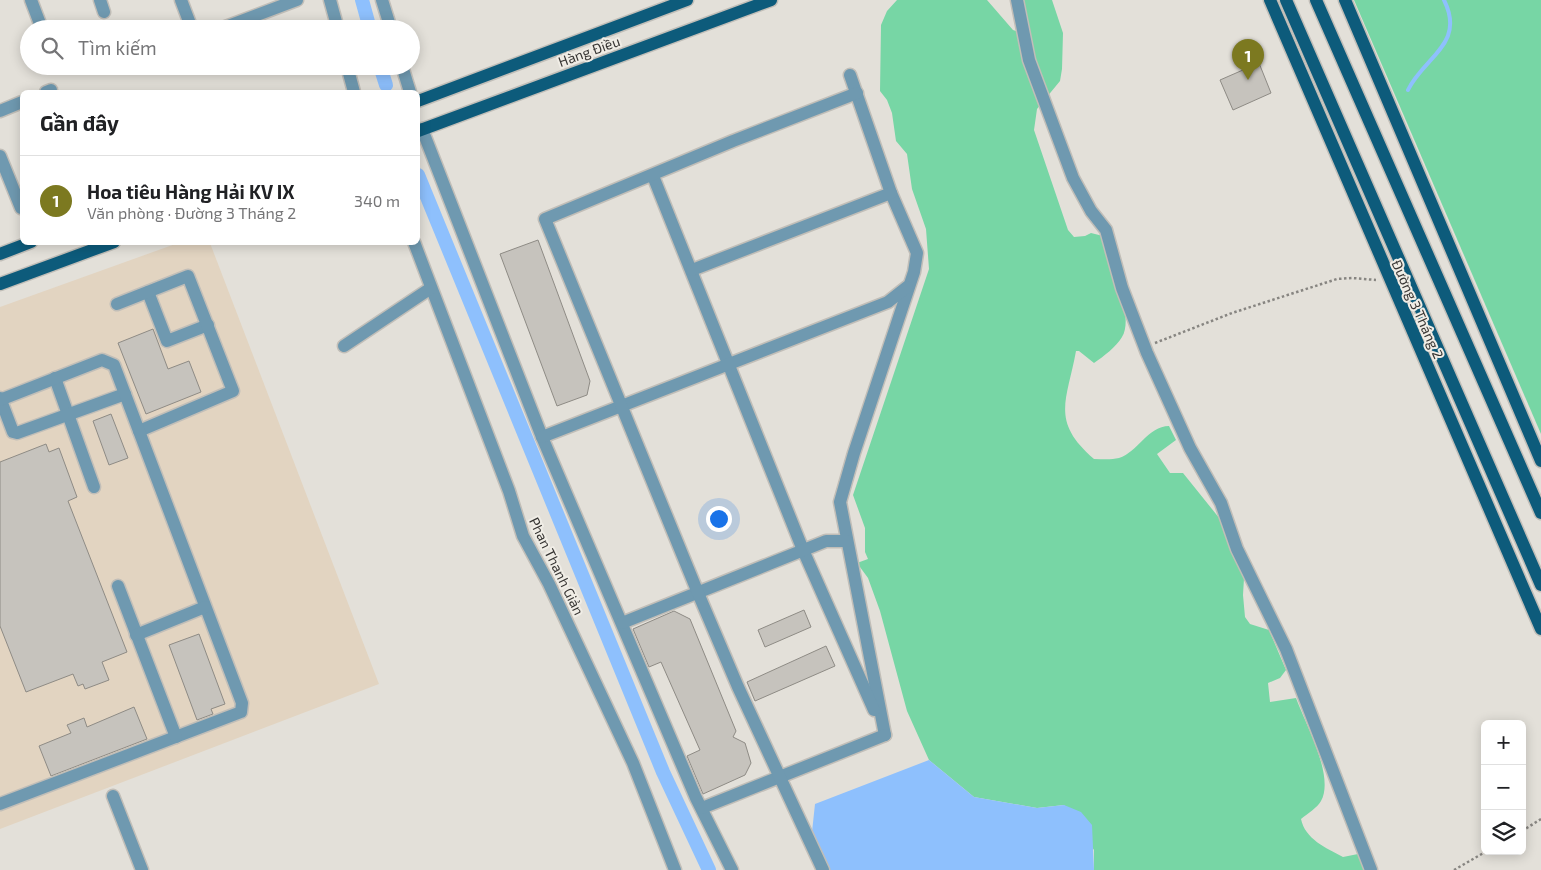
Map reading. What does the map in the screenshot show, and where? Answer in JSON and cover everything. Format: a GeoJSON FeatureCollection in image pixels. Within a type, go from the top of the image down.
{"type":"FeatureCollection","features":[{"type":"Feature","properties":{"kind":"main road","name":"Hàng Điều"},"geometry":{"type":"LineString","coordinates":[[420,100],[687,0]]}},
{"type":"Feature","properties":{"kind":"main road","name":"Hàng Điều"},"geometry":{"type":"LineString","coordinates":[[420,130],[771,0]]}},
{"type":"Feature","properties":{"kind":"main road","name":"Đường 3 Tháng 2"},"geometry":{"type":"LineString","coordinates":[[1270,0],[1541,629]]}},
{"type":"Feature","properties":{"kind":"main road","name":"Đường 3 Tháng 2"},"geometry":{"type":"LineString","coordinates":[[1286,0],[1541,585]]}},
{"type":"Feature","properties":{"kind":"main road"},"geometry":{"type":"LineString","coordinates":[[1316,0],[1541,513]]}},
{"type":"Feature","properties":{"kind":"main road"},"geometry":{"type":"LineString","coordinates":[[1345,0],[1541,461]]}},
{"type":"Feature","properties":{"kind":"main road"},"geometry":{"type":"LineString","coordinates":[[0,254],[23,245]]}},
{"type":"Feature","properties":{"kind":"main road"},"geometry":{"type":"LineString","coordinates":[[0,284],[106,245]]}},
{"type":"Feature","properties":{"kind":"street"},"geometry":{"type":"LineString","coordinates":[[31,0],[39,20]]}},
{"type":"Feature","properties":{"kind":"street"},"geometry":{"type":"LineString","coordinates":[[100,0],[104,12]]}},
{"type":"Feature","properties":{"kind":"street"},"geometry":{"type":"LineString","coordinates":[[181,0],[189,20]]}},
{"type":"Feature","properties":{"kind":"street"},"geometry":{"type":"LineString","coordinates":[[244,20],[297,0]]}},
{"type":"Feature","properties":{"kind":"street"},"geometry":{"type":"LineString","coordinates":[[330,0],[336,20]]}},
{"type":"Feature","properties":{"kind":"street"},"geometry":{"type":"LineString","coordinates":[[382,0],[388,20]]}},
{"type":"Feature","properties":{"kind":"street"},"geometry":{"type":"LineString","coordinates":[[1017,0],[1029,60],[1073,178],[1091,211],[1106,230],[1122,288],[1145,347],[1190,448],[1221,503],[1236,549],[1286,649],[1371,870]]}},
{"type":"Feature","properties":{"kind":"street"},"geometry":{"type":"LineString","coordinates":[[349,75],[353,90]]}},
{"type":"Feature","properties":{"kind":"street"},"geometry":{"type":"LineString","coordinates":[[405,75],[409,90]]}},
{"type":"Feature","properties":{"kind":"street"},"geometry":{"type":"LineString","coordinates":[[850,75],[891,192],[917,253],[914,272],[907,287],[840,502],[885,735]]}},
{"type":"Feature","properties":{"kind":"street"},"geometry":{"type":"LineString","coordinates":[[823,870],[698,593],[545,220],[572,207],[653,176],[733,141],[857,94]]}},
{"type":"Feature","properties":{"kind":"street"},"geometry":{"type":"LineString","coordinates":[[0,111],[20,103]]}},
{"type":"Feature","properties":{"kind":"street"},"geometry":{"type":"LineString","coordinates":[[420,130],[542,438],[702,808],[732,870]]}},
{"type":"Feature","properties":{"kind":"street"},"geometry":{"type":"LineString","coordinates":[[0,156],[20,206]]}},
{"type":"Feature","properties":{"kind":"street"},"geometry":{"type":"LineString","coordinates":[[653,176],[803,550],[885,735]]}},
{"type":"Feature","properties":{"kind":"street"},"geometry":{"type":"LineString","coordinates":[[692,270],[891,192]]}},
{"type":"Feature","properties":{"kind":"street","name":"Phan Thanh Giản"},"geometry":{"type":"LineString","coordinates":[[415,245],[508,491],[523,536],[549,584],[633,762],[675,870]]}},
{"type":"Feature","properties":{"kind":"street"},"geometry":{"type":"LineString","coordinates":[[116,304],[188,276],[233,391],[139,431]]}},
{"type":"Feature","properties":{"kind":"street"},"geometry":{"type":"LineString","coordinates":[[542,438],[888,302],[907,287]]}},
{"type":"Feature","properties":{"kind":"street"},"geometry":{"type":"LineString","coordinates":[[344,346],[431,288]]}},
{"type":"Feature","properties":{"kind":"street"},"geometry":{"type":"LineString","coordinates":[[148,292],[168,341],[208,325]]}},
{"type":"Feature","properties":{"kind":"street"},"geometry":{"type":"LineString","coordinates":[[0,804],[241,712],[242,703],[205,607],[139,431],[125,394],[114,365],[102,360],[0,399],[13,432],[17,433],[69,416],[125,394]]}},
{"type":"Feature","properties":{"kind":"street"},"geometry":{"type":"LineString","coordinates":[[55,378],[94,487]]}},
{"type":"Feature","properties":{"kind":"street"},"geometry":{"type":"LineString","coordinates":[[622,622],[826,541],[847,541]]}},
{"type":"Feature","properties":{"kind":"street"},"geometry":{"type":"LineString","coordinates":[[118,586],[176,737]]}},
{"type":"Feature","properties":{"kind":"street"},"geometry":{"type":"LineString","coordinates":[[136,635],[205,607]]}},
{"type":"Feature","properties":{"kind":"street"},"geometry":{"type":"LineString","coordinates":[[702,808],[885,735]]}},
{"type":"Feature","properties":{"kind":"street"},"geometry":{"type":"LineString","coordinates":[[113,796],[142,870]]}},
{"type":"Feature","properties":{"kind":"path"},"geometry":{"type":"LineString","coordinates":[[1145,347],[1232,313],[1337,279],[1363,278],[1390,282]]}},
{"type":"Feature","properties":{"kind":"path"},"geometry":{"type":"LineString","coordinates":[[1526,828],[1541,819]]}},
{"type":"Feature","properties":{"kind":"path"},"geometry":{"type":"LineString","coordinates":[[1454,870],[1481,854]]}},
{"type":"Feature","properties":{"kind":"shaded area"},"geometry":{"type":"Polygon","coordinates":[[[172,245],[211,245],[379,684],[0,829],[0,307],[172,245]]]}},
{"type":"Feature","properties":{"kind":"green space"},"geometry":{"type":"Polygon","coordinates":[[[897,0],[987,0],[1013,30],[1019,32],[1015,0],[1052,0],[1063,33],[1062,69],[1060,81],[1037,109],[1034,130],[1068,230],[1074,237],[1085,236],[1091,233],[1103,236],[1116,272],[1126,316],[1122,337],[1113,348],[1094,363],[1079,351],[1076,351],[1065,410],[1071,433],[1080,446],[1094,459],[1110,459],[1126,455],[1155,430],[1169,426],[1176,440],[1157,454],[1170,473],[1183,473],[1220,519],[1228,543],[1239,555],[1244,578],[1245,617],[1250,624],[1269,630],[1286,670],[1280,678],[1268,683],[1270,702],[1296,698],[1322,764],[1324,790],[1321,801],[1301,819],[1303,826],[1317,842],[1343,857],[1358,854],[1367,870],[1094,870],[1094,850],[1064,805],[1037,808],[974,797],[929,760],[907,711],[880,611],[868,578],[857,563],[868,559],[865,552],[865,528],[853,495],[929,269],[926,229],[912,189],[907,154],[896,141],[892,113],[887,100],[880,91],[881,25],[887,11],[897,0]]]}},
{"type":"Feature","properties":{"kind":"green space"},"geometry":{"type":"Polygon","coordinates":[[[1354,0],[1541,0],[1541,434],[1354,0]]]}},
{"type":"Feature","properties":{"kind":"water"},"geometry":{"type":"Polygon","coordinates":[[[929,760],[974,797],[1037,808],[1064,805],[1081,812],[1092,825],[1094,870],[828,870],[812,832],[815,804],[929,760]]]}},
{"type":"Feature","properties":{"kind":"building"},"geometry":{"type":"Polygon","coordinates":[[[1259,63],[1271,93],[1233,110],[1220,80],[1259,63]]]}},
{"type":"Feature","properties":{"kind":"building"},"geometry":{"type":"Polygon","coordinates":[[[538,240],[590,381],[587,395],[557,406],[500,254],[538,240]]]}},
{"type":"Feature","properties":{"kind":"building"},"geometry":{"type":"Polygon","coordinates":[[[153,329],[168,369],[189,361],[201,392],[146,414],[118,343],[153,329]]]}},
{"type":"Feature","properties":{"kind":"building"},"geometry":{"type":"Polygon","coordinates":[[[111,414],[128,458],[109,465],[93,421],[111,414]]]}},
{"type":"Feature","properties":{"kind":"building"},"geometry":{"type":"Polygon","coordinates":[[[46,444],[49,452],[59,448],[77,497],[68,501],[127,652],[102,662],[109,680],[85,689],[83,684],[78,686],[73,674],[26,692],[0,626],[0,462],[46,444]]]}},
{"type":"Feature","properties":{"kind":"building"},"geometry":{"type":"Polygon","coordinates":[[[804,610],[811,627],[765,647],[758,630],[804,610]]]}},
{"type":"Feature","properties":{"kind":"building"},"geometry":{"type":"Polygon","coordinates":[[[674,611],[690,619],[736,731],[733,737],[745,743],[751,763],[745,775],[703,794],[687,756],[700,750],[661,662],[649,667],[633,629],[674,611]]]}},
{"type":"Feature","properties":{"kind":"building"},"geometry":{"type":"Polygon","coordinates":[[[199,634],[225,704],[211,709],[213,714],[197,720],[169,645],[199,634]]]}},
{"type":"Feature","properties":{"kind":"building"},"geometry":{"type":"Polygon","coordinates":[[[826,646],[835,666],[755,701],[747,682],[826,646]]]}},
{"type":"Feature","properties":{"kind":"building"},"geometry":{"type":"Polygon","coordinates":[[[134,707],[147,739],[51,776],[39,746],[71,733],[67,725],[84,718],[87,727],[134,707]]]}},
{"type":"Feature","properties":{"kind":"waterway"},"geometry":{"type":"LineString","coordinates":[[362,0],[368,20]]}},
{"type":"Feature","properties":{"kind":"waterway"},"geometry":{"type":"LineString","coordinates":[[1408,90],[1415,78],[1440,49],[1446,39],[1450,28],[1449,15],[1444,0]]}},
{"type":"Feature","properties":{"kind":"waterway"},"geometry":{"type":"LineString","coordinates":[[383,75],[386,85]]}},
{"type":"Feature","properties":{"kind":"waterway"},"geometry":{"type":"LineString","coordinates":[[420,180],[663,772],[709,870]]}},
{"type":"Feature","properties":{"kind":"place","name":"Hoa tiêu Hàng Hải KV IX"},"geometry":{"type":"Point","coordinates":[1248,80]}}]}
